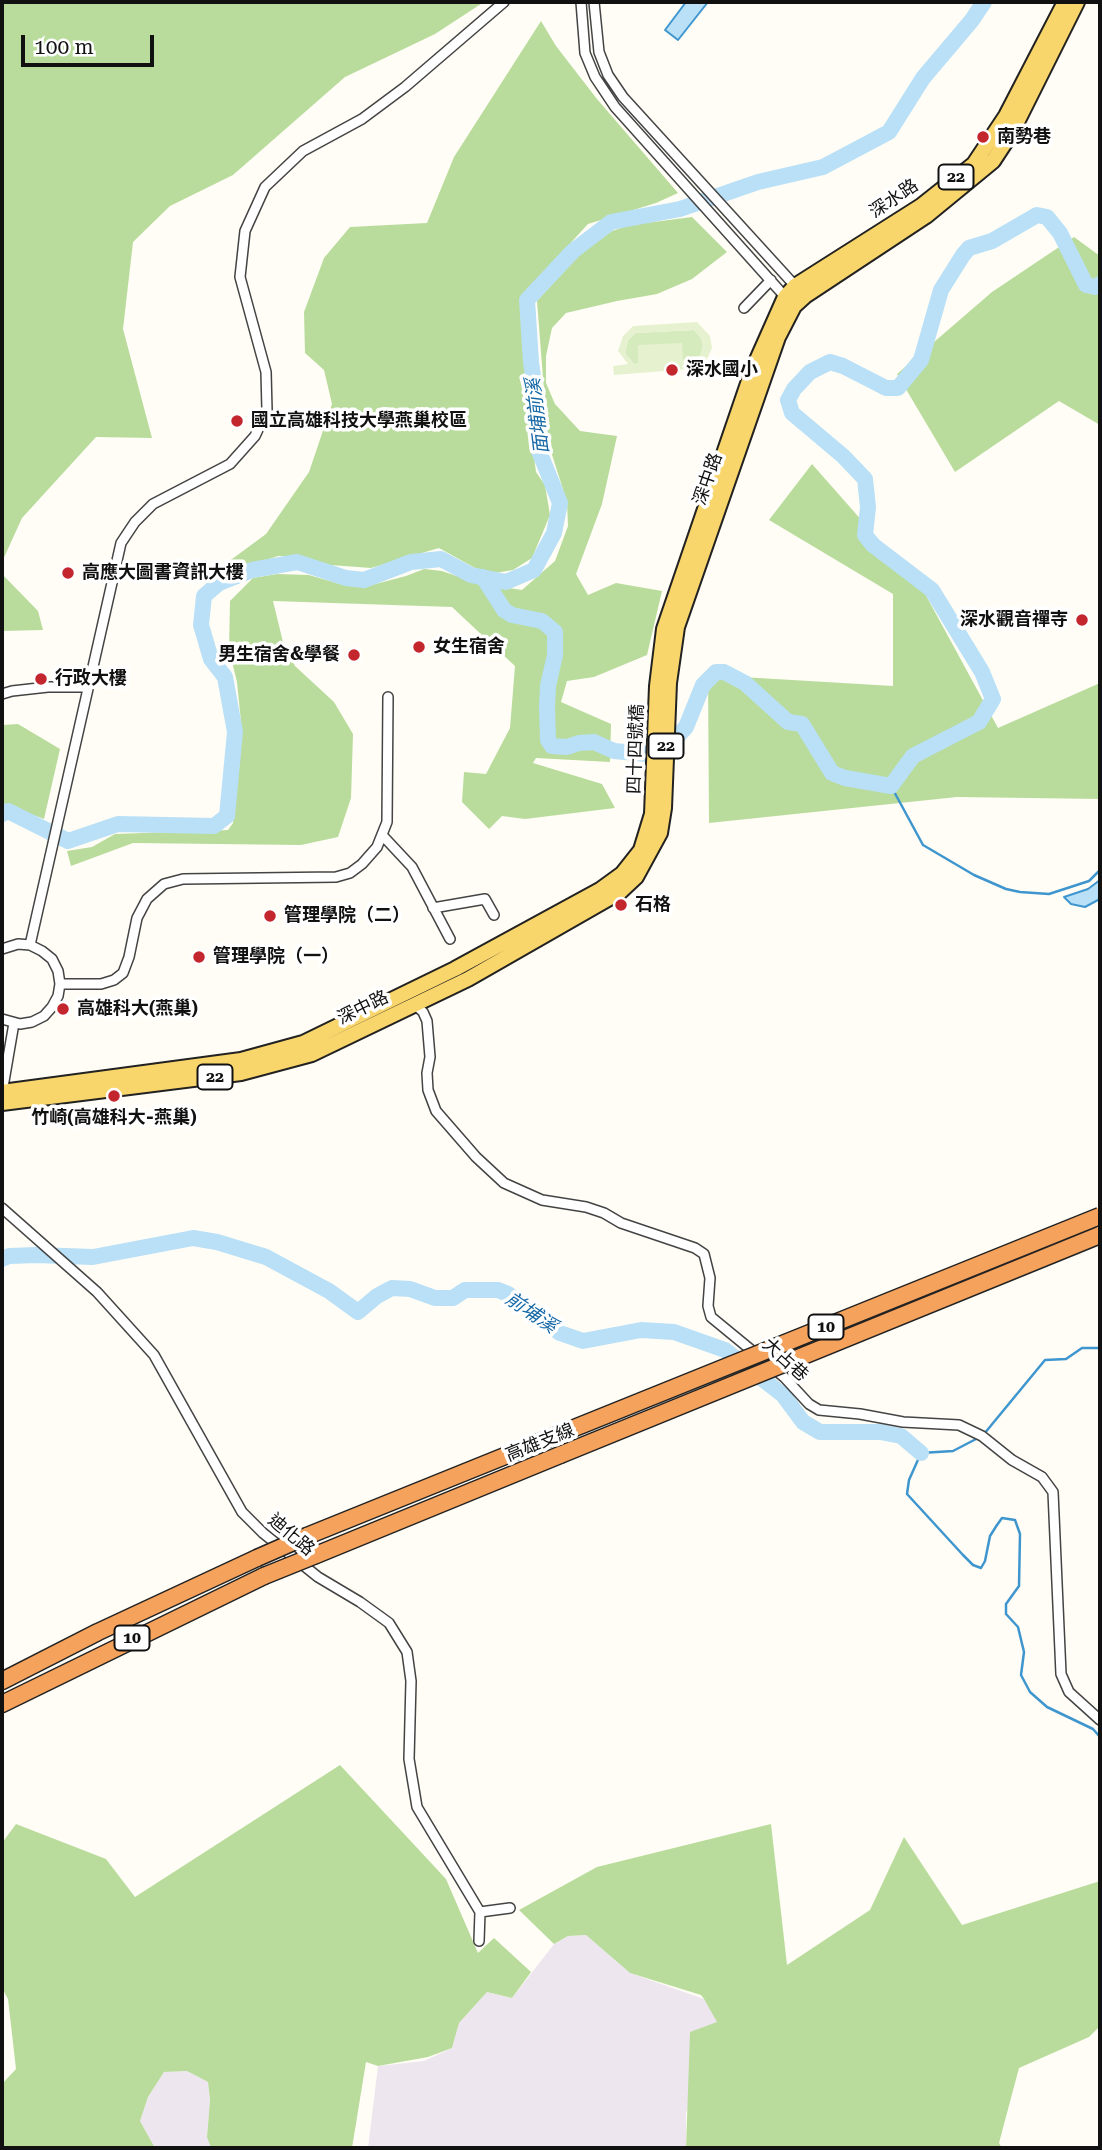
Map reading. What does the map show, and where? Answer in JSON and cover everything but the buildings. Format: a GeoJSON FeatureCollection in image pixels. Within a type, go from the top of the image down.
{"type":"FeatureCollection","features":[{"type":"Feature","properties":{"kind":"highway","name":"高雄支線"},"geometry":{"type":"LineString","coordinates":[[2,1681],[98,1632],[307,1536],[1100,1216]]}},
{"type":"Feature","properties":{"kind":"highway","name":"高雄支線"},"geometry":{"type":"LineString","coordinates":[[2,1704],[264,1576],[1100,1235]]}},
{"type":"Feature","properties":{"kind":"main road","name":"深水路"},"geometry":{"type":"LineString","coordinates":[[795,296],[921,206],[974,164],[1006,116],[1065,2]]}},
{"type":"Feature","properties":{"kind":"main road","name":"深水路"},"geometry":{"type":"LineString","coordinates":[[795,296],[926,216],[993,161],[1012,132],[1077,2]]}},
{"type":"Feature","properties":{"kind":"main road","name":"深中路"},"geometry":{"type":"LineString","coordinates":[[663,685],[664,629],[753,369],[795,296]]}},
{"type":"Feature","properties":{"kind":"main road","name":"四十四號橋"},"geometry":{"type":"LineString","coordinates":[[658,811],[663,685]]}},
{"type":"Feature","properties":{"kind":"main road","name":"深中路"},"geometry":{"type":"LineString","coordinates":[[2,1095],[241,1060],[271,1053],[315,1037],[467,962],[600,890],[622,874],[641,850],[658,811]]}},
{"type":"Feature","properties":{"kind":"main road","name":"深中路"},"geometry":{"type":"LineString","coordinates":[[2,1095],[241,1073],[312,1054],[419,1009],[620,892],[636,877],[658,840],[658,811]]}},
{"type":"Feature","properties":{"kind":"street"},"geometry":{"type":"LineString","coordinates":[[30,945],[121,543],[135,522],[153,504],[230,464],[255,436],[267,410],[266,372],[240,276],[245,232],[265,187],[303,151],[362,119],[405,87],[504,2]]}},
{"type":"Feature","properties":{"kind":"street"},"geometry":{"type":"LineString","coordinates":[[581,2],[585,53],[595,77],[612,103],[768,277],[795,296]]}},
{"type":"Feature","properties":{"kind":"street"},"geometry":{"type":"LineString","coordinates":[[594,2],[598,52],[608,75],[622,96],[775,266],[795,296]]}},
{"type":"Feature","properties":{"kind":"street"},"geometry":{"type":"LineString","coordinates":[[582,19],[594,19]]}},
{"type":"Feature","properties":{"kind":"street"},"geometry":{"type":"LineString","coordinates":[[612,103],[622,96]]}},
{"type":"Feature","properties":{"kind":"street"},"geometry":{"type":"LineString","coordinates":[[744,308],[768,277]]}},
{"type":"Feature","properties":{"kind":"street"},"geometry":{"type":"LineString","coordinates":[[2,694],[48,687],[87,687]]}},
{"type":"Feature","properties":{"kind":"street"},"geometry":{"type":"LineString","coordinates":[[60,984],[101,985],[114,981],[123,973],[137,918],[147,900],[164,884],[183,878],[336,877],[350,873],[362,864],[377,847],[387,822],[388,697]]}},
{"type":"Feature","properties":{"kind":"street"},"geometry":{"type":"LineString","coordinates":[[383,835],[412,867],[450,939]]}},
{"type":"Feature","properties":{"kind":"street"},"geometry":{"type":"LineString","coordinates":[[433,908],[485,899],[494,915]]}},
{"type":"Feature","properties":{"kind":"street"},"geometry":{"type":"LineString","coordinates":[[2,949],[18,944],[30,945],[42,951],[52,959],[60,984],[58,996],[44,1016],[32,1022],[14,1023],[2,1019]]}},
{"type":"Feature","properties":{"kind":"street"},"geometry":{"type":"LineString","coordinates":[[400,996],[419,1009]]}},
{"type":"Feature","properties":{"kind":"street","name":"大占巷"},"geometry":{"type":"LineString","coordinates":[[419,1009],[429,1032],[428,1090],[436,1111],[467,1148],[504,1183],[542,1200],[586,1207],[604,1213],[621,1223],[695,1248],[704,1254],[710,1278],[708,1306],[711,1317],[784,1377],[809,1405],[819,1410],[903,1422],[959,1425],[982,1436],[1012,1460],[1042,1477],[1054,1492],[1060,1674],[1069,1692],[1100,1720]]}},
{"type":"Feature","properties":{"kind":"street"},"geometry":{"type":"LineString","coordinates":[[2,1095],[14,1023]]}},
{"type":"Feature","properties":{"kind":"street","name":"迪化路"},"geometry":{"type":"LineString","coordinates":[[2,1208],[97,1292],[154,1354],[242,1512],[263,1533],[318,1577],[389,1623],[407,1652],[411,1681],[409,1759],[417,1807],[480,1912]]}},
{"type":"Feature","properties":{"kind":"street"},"geometry":{"type":"LineString","coordinates":[[479,1941],[480,1912],[510,1908]]}},
{"type":"Feature","properties":{"kind":"shaded area"},"geometry":{"type":"Polygon","coordinates":[[[586,1935],[630,1973],[704,1999],[718,2022],[686,2113],[686,2148],[368,2148],[378,2066],[424,2061],[452,2048],[459,2023],[487,1992],[512,1998],[554,1944],[568,1936],[586,1935]]]}},
{"type":"Feature","properties":{"kind":"shaded area"},"geometry":{"type":"Polygon","coordinates":[[[187,2071],[208,2082],[210,2100],[207,2137],[211,2148],[155,2148],[140,2121],[148,2097],[164,2072],[187,2071]]]}},
{"type":"Feature","properties":{"kind":"green space"},"geometry":{"type":"Polygon","coordinates":[[[2,2],[484,2],[435,34],[345,77],[233,175],[170,206],[133,242],[123,329],[152,438],[96,437],[22,518],[2,562],[2,2]]]}},
{"type":"Feature","properties":{"kind":"green space"},"geometry":{"type":"Polygon","coordinates":[[[541,21],[556,46],[597,99],[678,193],[656,203],[588,224],[523,295],[528,412],[536,472],[545,485],[550,515],[532,558],[513,570],[495,573],[475,568],[439,548],[371,568],[330,565],[296,556],[278,556],[258,563],[224,565],[266,534],[309,472],[332,404],[324,370],[305,353],[304,312],[324,258],[350,227],[427,223],[454,157],[541,21]]]}},
{"type":"Feature","properties":{"kind":"green space"},"geometry":{"type":"Polygon","coordinates":[[[692,217],[727,252],[692,279],[657,294],[566,313],[552,328],[546,356],[546,383],[555,404],[580,431],[617,436],[602,504],[576,574],[588,595],[616,583],[662,591],[647,655],[594,677],[567,681],[561,702],[611,724],[610,762],[536,758],[533,763],[602,784],[615,808],[525,819],[502,816],[489,829],[462,802],[464,772],[486,774],[510,728],[515,666],[452,607],[273,601],[283,642],[295,666],[334,702],[353,734],[351,798],[338,837],[301,845],[133,843],[71,866],[67,851],[92,847],[115,834],[228,830],[233,823],[242,732],[237,682],[229,650],[230,601],[253,578],[277,574],[309,575],[340,584],[364,587],[424,569],[442,571],[477,583],[522,590],[555,561],[568,526],[567,502],[548,442],[537,301],[579,255],[612,231],[630,225],[692,217]]]}},
{"type":"Feature","properties":{"kind":"green space"},"geometry":{"type":"Polygon","coordinates":[[[1074,237],[1100,256],[1100,425],[1059,401],[955,472],[897,374],[992,292],[1074,237]]]}},
{"type":"Feature","properties":{"kind":"green space"},"geometry":{"type":"Polygon","coordinates":[[[697,322],[710,336],[712,348],[706,361],[713,361],[714,367],[614,375],[613,366],[628,364],[618,351],[623,336],[633,326],[697,322]],[[694,330],[635,333],[628,340],[625,353],[634,364],[638,363],[638,345],[682,343],[683,361],[694,361],[701,354],[701,338],[694,330]]]}},
{"type":"Feature","properties":{"kind":"green space"},"geometry":{"type":"Polygon","coordinates":[[[694,330],[701,338],[703,346],[701,354],[694,361],[634,364],[625,353],[628,340],[635,333],[694,330]]]}},
{"type":"Feature","properties":{"kind":"green space"},"geometry":{"type":"Polygon","coordinates":[[[812,464],[923,590],[998,728],[1100,683],[1100,799],[957,797],[709,823],[708,675],[893,686],[893,594],[769,520],[812,464]]]}},
{"type":"Feature","properties":{"kind":"green space"},"geometry":{"type":"Polygon","coordinates":[[[2,574],[38,611],[43,630],[2,631],[2,574]]]}},
{"type":"Feature","properties":{"kind":"green space"},"geometry":{"type":"Polygon","coordinates":[[[18,724],[60,749],[44,819],[2,803],[2,725],[18,724]]]}},
{"type":"Feature","properties":{"kind":"green space"},"geometry":{"type":"Polygon","coordinates":[[[340,1765],[446,1879],[478,1953],[494,1938],[531,1972],[512,1998],[487,1992],[459,2023],[452,2048],[428,2057],[378,2066],[366,2062],[352,2148],[211,2148],[207,2137],[210,2100],[208,2082],[187,2071],[164,2072],[148,2097],[140,2121],[155,2148],[2,2148],[2,2084],[16,2069],[8,1999],[2,1988],[2,1843],[16,1824],[106,1859],[135,1897],[340,1765]]]}},
{"type":"Feature","properties":{"kind":"green space"},"geometry":{"type":"Polygon","coordinates":[[[771,1824],[787,1965],[870,1910],[904,1837],[962,1925],[1100,1881],[1100,2026],[1089,2037],[1019,2068],[999,2143],[1002,2148],[686,2148],[690,2032],[717,2022],[704,1999],[701,1995],[630,1973],[586,1935],[568,1936],[554,1944],[519,1910],[597,1867],[771,1824]]]}},
{"type":"Feature","properties":{"kind":"water"},"geometry":{"type":"Polygon","coordinates":[[[686,2],[708,2],[678,40],[665,30],[686,2]]]}},
{"type":"Feature","properties":{"kind":"water"},"geometry":{"type":"Polygon","coordinates":[[[1100,880],[1100,898],[1085,907],[1071,904],[1064,897],[1088,889],[1100,880]]]}},
{"type":"Feature","properties":{"kind":"waterway","name":"面埔前溪"},"geometry":{"type":"LineString","coordinates":[[2,814],[8,811],[68,841],[118,824],[214,826],[227,816],[235,732],[225,677],[211,659],[201,625],[204,596],[219,583],[252,570],[297,562],[346,578],[364,580],[411,562],[441,559],[471,575],[506,582],[534,570],[554,533],[560,503],[539,451],[540,427],[531,362],[527,300],[573,251],[611,222],[680,209],[758,182],[823,167],[889,132],[923,78],[984,2]]}},
{"type":"Feature","properties":{"kind":"waterway"},"geometry":{"type":"LineString","coordinates":[[483,577],[504,610],[512,615],[542,621],[555,632],[555,655],[548,686],[547,706],[548,740],[552,746],[567,747],[594,742],[614,751],[647,754],[676,738],[686,727],[703,685],[716,672],[724,672],[745,683],[788,722],[802,724],[832,773],[891,786],[913,756],[979,722],[993,699],[982,672],[932,590],[873,545],[865,535],[868,507],[865,479],[843,456],[792,413],[788,400],[810,372],[830,362],[886,388],[898,388],[921,360],[941,290],[963,255],[969,248],[992,241],[1037,215],[1047,217],[1060,233],[1086,285],[1095,287],[1100,284]]}},
{"type":"Feature","properties":{"kind":"waterway"},"geometry":{"type":"LineString","coordinates":[[891,786],[923,845],[974,875],[1006,889],[1049,894],[1089,881],[1100,870]]}},
{"type":"Feature","properties":{"kind":"waterway","name":"前埔溪"},"geometry":{"type":"LineString","coordinates":[[2,1259],[9,1256],[36,1255],[93,1257],[193,1238],[217,1242],[266,1257],[329,1291],[358,1312],[377,1296],[392,1288],[410,1289],[435,1298],[453,1298],[465,1290],[498,1290],[508,1294],[560,1333],[583,1341],[641,1330],[674,1332],[725,1350],[783,1395],[803,1422],[820,1432],[880,1432],[901,1436],[921,1453]]}},
{"type":"Feature","properties":{"kind":"waterway"},"geometry":{"type":"LineString","coordinates":[[984,1434],[1045,1360],[1066,1359],[1082,1348],[1100,1348]]}},
{"type":"Feature","properties":{"kind":"waterway"},"geometry":{"type":"LineString","coordinates":[[978,1438],[953,1451],[921,1453],[909,1480],[907,1494],[973,1565],[981,1568],[990,1536],[997,1525],[1002,1518],[1015,1520],[1020,1534],[1019,1586],[1006,1604],[1006,1614],[1018,1627],[1024,1652],[1021,1675],[1030,1692],[1047,1707],[1093,1729],[1100,1737]]}},
{"type":"Feature","properties":{"kind":"place","name":"南勢巷"},"geometry":{"type":"Point","coordinates":[983,137]}},
{"type":"Feature","properties":{"kind":"place","name":"深水國小"},"geometry":{"type":"Point","coordinates":[672,370]}},
{"type":"Feature","properties":{"kind":"place","name":"國立高雄科技大學燕巢校區"},"geometry":{"type":"Point","coordinates":[237,421]}},
{"type":"Feature","properties":{"kind":"place","name":"高應大圖書資訊大樓"},"geometry":{"type":"Point","coordinates":[68,573]}},
{"type":"Feature","properties":{"kind":"place","name":"深水觀音禪寺"},"geometry":{"type":"Point","coordinates":[1082,620]}},
{"type":"Feature","properties":{"kind":"place","name":"女生宿舍"},"geometry":{"type":"Point","coordinates":[419,647]}},
{"type":"Feature","properties":{"kind":"place","name":"男生宿舍&學餐"},"geometry":{"type":"Point","coordinates":[354,655]}},
{"type":"Feature","properties":{"kind":"place","name":"行政大樓"},"geometry":{"type":"Point","coordinates":[41,679]}},
{"type":"Feature","properties":{"kind":"place","name":"石格"},"geometry":{"type":"Point","coordinates":[621,905]}},
{"type":"Feature","properties":{"kind":"place","name":"管理學院（二）"},"geometry":{"type":"Point","coordinates":[270,916]}},
{"type":"Feature","properties":{"kind":"place","name":"管理學院（一）"},"geometry":{"type":"Point","coordinates":[199,957]}},
{"type":"Feature","properties":{"kind":"place","name":"高雄科大(燕巢)"},"geometry":{"type":"Point","coordinates":[63,1009]}},
{"type":"Feature","properties":{"kind":"place","name":"竹崎(高雄科大-燕巢)"},"geometry":{"type":"Point","coordinates":[114,1096]}}]}
